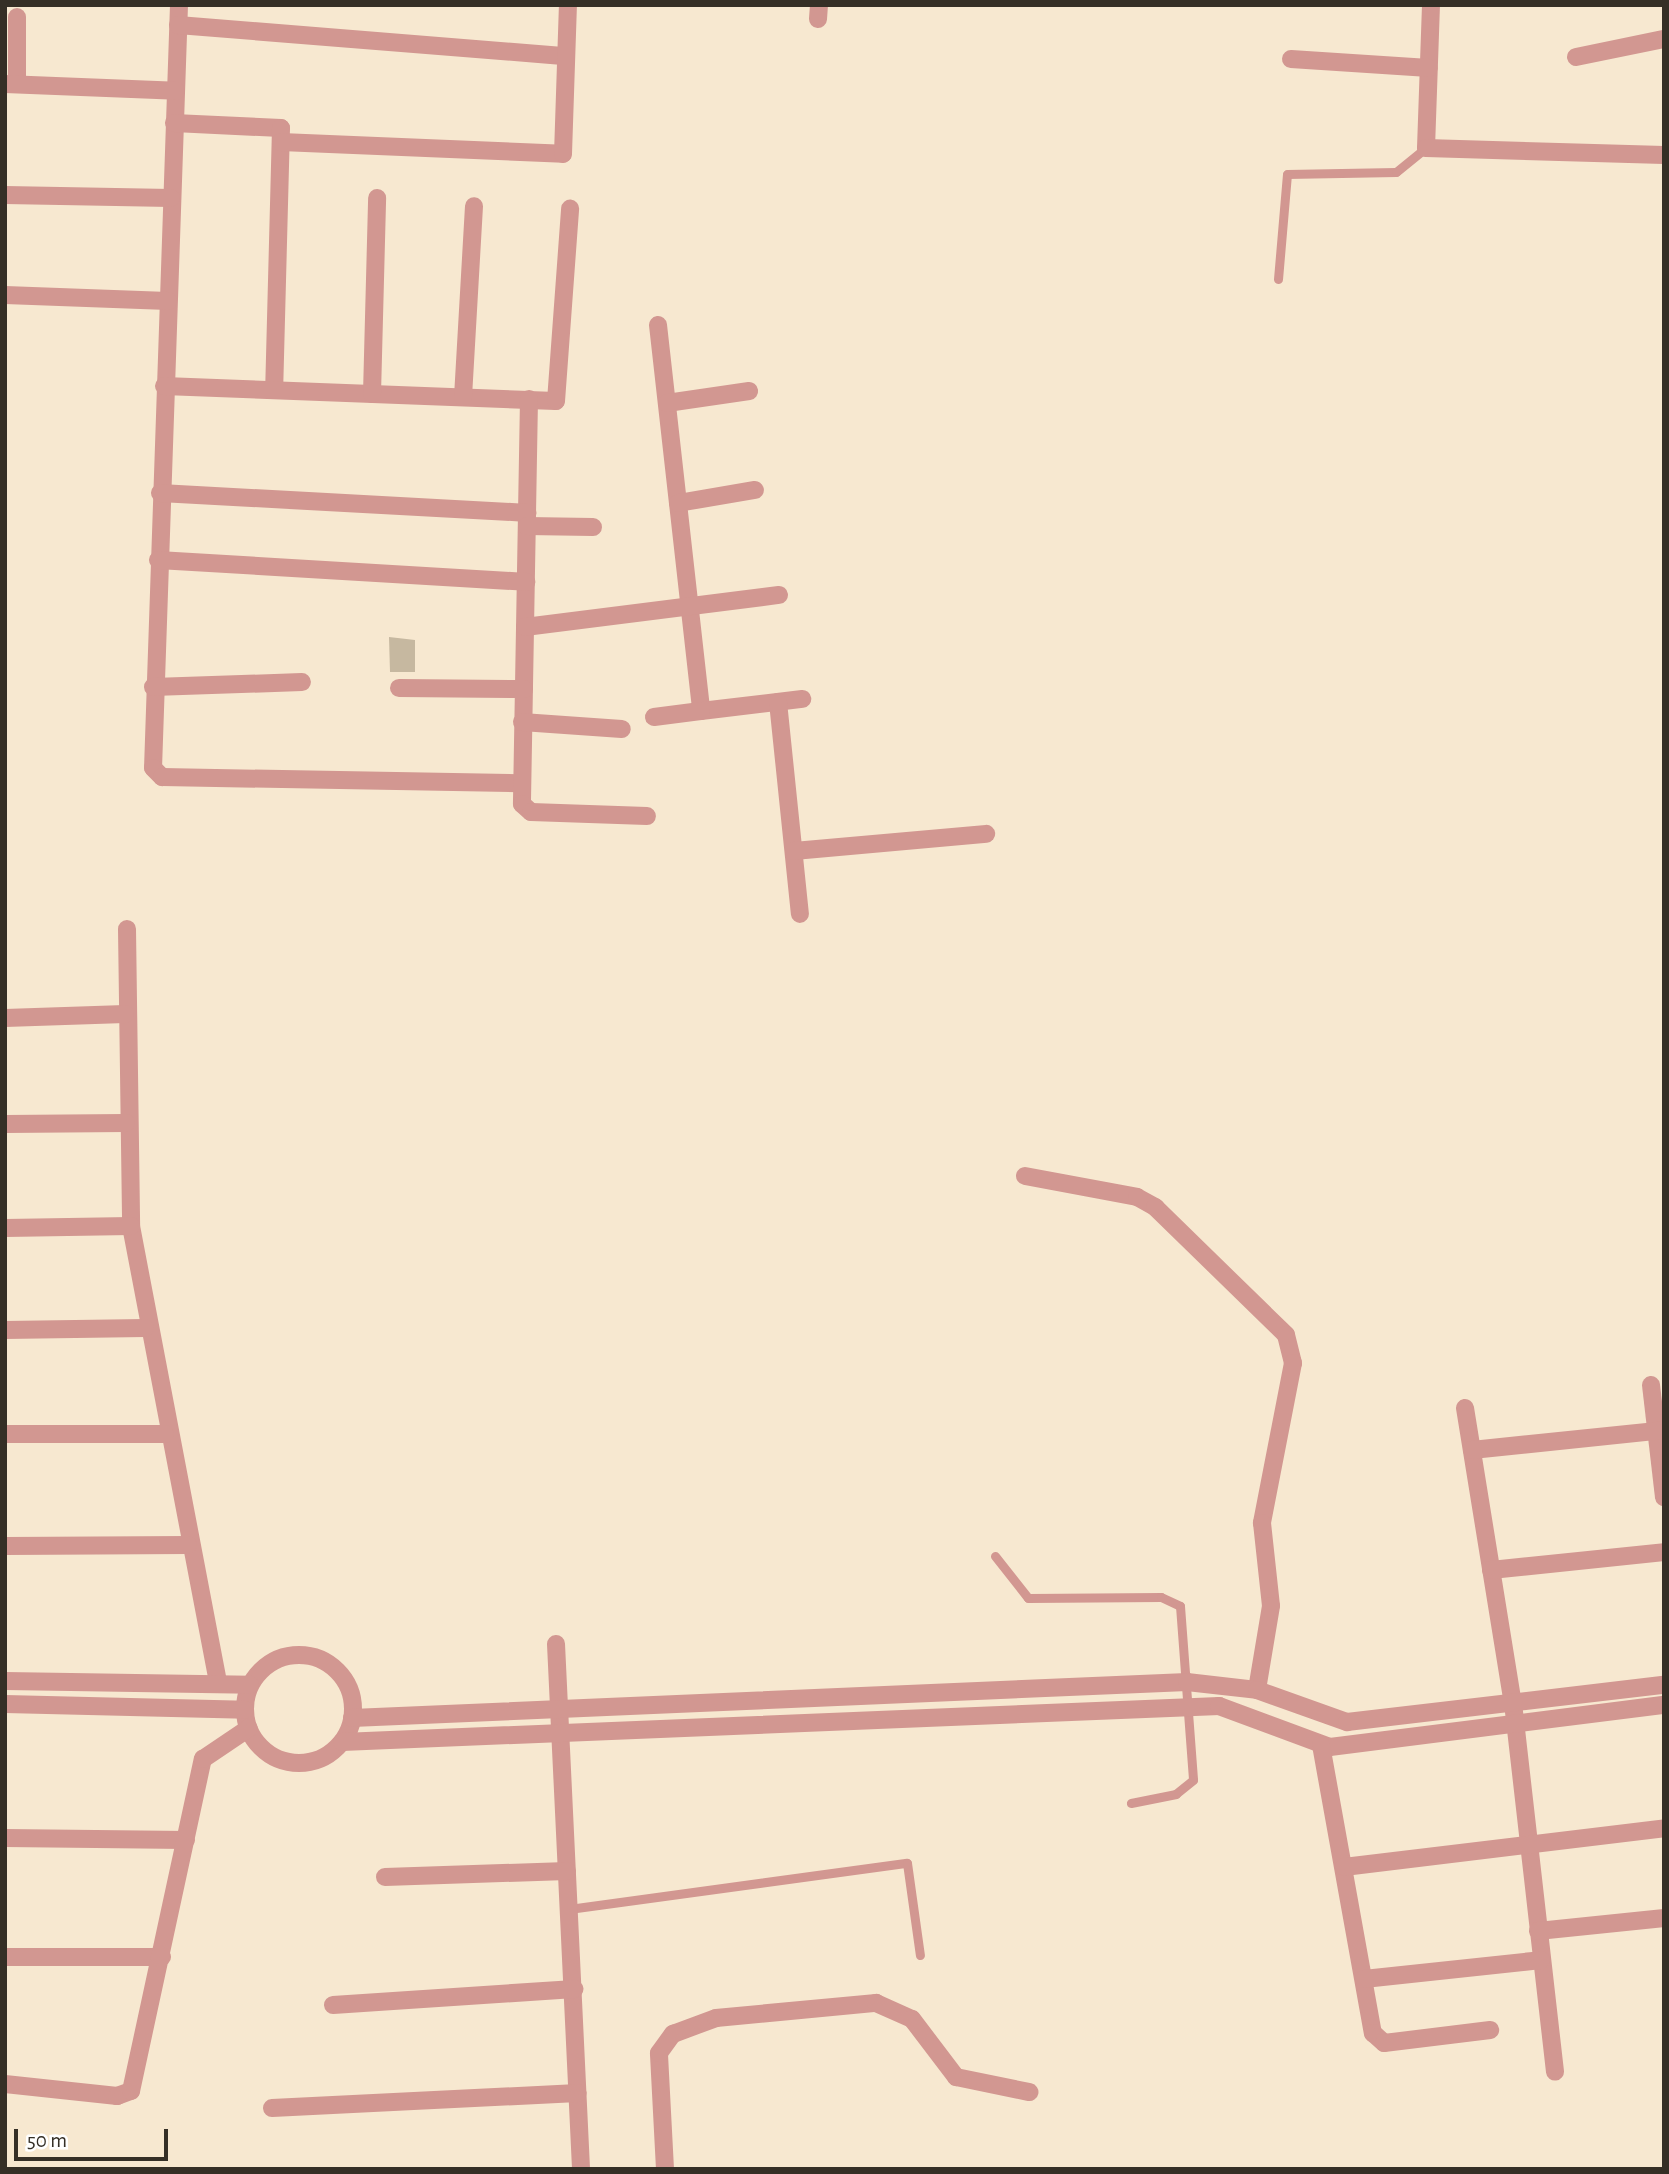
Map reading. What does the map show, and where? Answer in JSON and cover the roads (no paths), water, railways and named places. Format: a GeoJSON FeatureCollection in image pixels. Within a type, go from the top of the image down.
{"type":"FeatureCollection","features":[{"type":"Feature","properties":{"kind":"street"},"geometry":{"type":"LineString","coordinates":[[179,5],[150,757],[162,777],[519,783]]}},
{"type":"Feature","properties":{"kind":"street"},"geometry":{"type":"LineString","coordinates":[[281,142],[563,154],[568,5]]}},
{"type":"Feature","properties":{"kind":"street"},"geometry":{"type":"LineString","coordinates":[[1431,5],[1426,148],[1664,155]]}},
{"type":"Feature","properties":{"kind":"street"},"geometry":{"type":"LineString","coordinates":[[17,17],[11,84],[176,91]]}},
{"type":"Feature","properties":{"kind":"street"},"geometry":{"type":"LineString","coordinates":[[178,24],[566,56]]}},
{"type":"Feature","properties":{"kind":"street"},"geometry":{"type":"LineString","coordinates":[[1576,57],[1664,39]]}},
{"type":"Feature","properties":{"kind":"street"},"geometry":{"type":"LineString","coordinates":[[1291,59],[1429,68]]}},
{"type":"Feature","properties":{"kind":"street"},"geometry":{"type":"LineString","coordinates":[[174,123],[281,128],[274,390]]}},
{"type":"Feature","properties":{"kind":"street"},"geometry":{"type":"LineString","coordinates":[[5,195],[172,198]]}},
{"type":"Feature","properties":{"kind":"street"},"geometry":{"type":"LineString","coordinates":[[372,394],[377,198]]}},
{"type":"Feature","properties":{"kind":"street"},"geometry":{"type":"LineString","coordinates":[[463,397],[474,206]]}},
{"type":"Feature","properties":{"kind":"street"},"geometry":{"type":"LineString","coordinates":[[164,386],[556,401],[570,209]]}},
{"type":"Feature","properties":{"kind":"street"},"geometry":{"type":"LineString","coordinates":[[5,295],[168,301]]}},
{"type":"Feature","properties":{"kind":"street"},"geometry":{"type":"LineString","coordinates":[[658,325],[701,710]]}},
{"type":"Feature","properties":{"kind":"street"},"geometry":{"type":"LineString","coordinates":[[667,403],[749,391]]}},
{"type":"Feature","properties":{"kind":"street"},"geometry":{"type":"LineString","coordinates":[[529,399],[524,689],[519,783],[522,804],[531,812],[647,816]]}},
{"type":"Feature","properties":{"kind":"street"},"geometry":{"type":"LineString","coordinates":[[678,503],[755,490]]}},
{"type":"Feature","properties":{"kind":"street"},"geometry":{"type":"LineString","coordinates":[[160,493],[527,519],[593,527]]}},
{"type":"Feature","properties":{"kind":"street"},"geometry":{"type":"LineString","coordinates":[[158,560],[526,583]]}},
{"type":"Feature","properties":{"kind":"street"},"geometry":{"type":"LineString","coordinates":[[525,627],[779,596]]}},
{"type":"Feature","properties":{"kind":"street"},"geometry":{"type":"LineString","coordinates":[[153,687],[302,682]]}},
{"type":"Feature","properties":{"kind":"street"},"geometry":{"type":"LineString","coordinates":[[399,688],[524,689]]}},
{"type":"Feature","properties":{"kind":"street"},"geometry":{"type":"LineString","coordinates":[[654,717],[802,699]]}},
{"type":"Feature","properties":{"kind":"street"},"geometry":{"type":"LineString","coordinates":[[778,702],[800,914]]}},
{"type":"Feature","properties":{"kind":"street"},"geometry":{"type":"LineString","coordinates":[[522,722],[622,729]]}},
{"type":"Feature","properties":{"kind":"street"},"geometry":{"type":"LineString","coordinates":[[794,851],[986,834]]}},
{"type":"Feature","properties":{"kind":"street"},"geometry":{"type":"LineString","coordinates":[[128,929],[125,1014],[126,1123],[131,1226],[145,1328],[165,1434],[218,1684]]}},
{"type":"Feature","properties":{"kind":"street"},"geometry":{"type":"LineString","coordinates":[[5,1018],[125,1014]]}},
{"type":"Feature","properties":{"kind":"street"},"geometry":{"type":"LineString","coordinates":[[5,1124],[126,1123]]}},
{"type":"Feature","properties":{"kind":"street"},"geometry":{"type":"LineString","coordinates":[[1025,1177],[1137,1197],[1155,1207],[1286,1335],[1293,1363],[1262,1523],[1271,1606],[1258,1690]]}},
{"type":"Feature","properties":{"kind":"street"},"geometry":{"type":"LineString","coordinates":[[5,1228],[131,1226]]}},
{"type":"Feature","properties":{"kind":"street"},"geometry":{"type":"LineString","coordinates":[[5,1330],[145,1328]]}},
{"type":"Feature","properties":{"kind":"street"},"geometry":{"type":"LineString","coordinates":[[1651,1385],[1660,1430],[1664,1497]]}},
{"type":"Feature","properties":{"kind":"street"},"geometry":{"type":"LineString","coordinates":[[1465,1408],[1513,1703],[1555,2072]]}},
{"type":"Feature","properties":{"kind":"street"},"geometry":{"type":"LineString","coordinates":[[1472,1450],[1660,1430]]}},
{"type":"Feature","properties":{"kind":"street"},"geometry":{"type":"LineString","coordinates":[[5,1434],[165,1434]]}},
{"type":"Feature","properties":{"kind":"street"},"geometry":{"type":"LineString","coordinates":[[5,1546],[188,1545]]}},
{"type":"Feature","properties":{"kind":"street"},"geometry":{"type":"LineString","coordinates":[[1491,1570],[1664,1552]]}},
{"type":"Feature","properties":{"kind":"street"},"geometry":{"type":"LineString","coordinates":[[556,1644],[581,2169]]}},
{"type":"Feature","properties":{"kind":"street"},"geometry":{"type":"LineString","coordinates":[[289,1655],[321,1659],[345,1680],[352,1718],[342,1742],[313,1762],[296,1763],[263,1750],[247,1719],[250,1685],[273,1660],[289,1655]]}},
{"type":"Feature","properties":{"kind":"street"},"geometry":{"type":"LineString","coordinates":[[5,1681],[250,1685]]}},
{"type":"Feature","properties":{"kind":"street"},"geometry":{"type":"LineString","coordinates":[[352,1718],[1186,1682],[1258,1690],[1348,1722],[1664,1685]]}},
{"type":"Feature","properties":{"kind":"street"},"geometry":{"type":"LineString","coordinates":[[5,1704],[247,1719]]}},
{"type":"Feature","properties":{"kind":"street"},"geometry":{"type":"LineString","coordinates":[[342,1742],[560,1738],[1187,1708],[1238,1709],[1321,1745],[1664,1705]]}},
{"type":"Feature","properties":{"kind":"street"},"geometry":{"type":"LineString","coordinates":[[5,2084],[117,2096],[131,2091],[207,1750],[247,1719]]}},
{"type":"Feature","properties":{"kind":"street"},"geometry":{"type":"LineString","coordinates":[[1321,1745],[1373,2033],[1384,2043],[1490,2030]]}},
{"type":"Feature","properties":{"kind":"street"},"geometry":{"type":"LineString","coordinates":[[1344,1867],[1527,1841],[1664,1828]]}},
{"type":"Feature","properties":{"kind":"street"},"geometry":{"type":"LineString","coordinates":[[5,1838],[186,1840]]}},
{"type":"Feature","properties":{"kind":"street"},"geometry":{"type":"LineString","coordinates":[[386,1877],[567,1871]]}},
{"type":"Feature","properties":{"kind":"street"},"geometry":{"type":"LineString","coordinates":[[1538,1931],[1664,1918]]}},
{"type":"Feature","properties":{"kind":"street"},"geometry":{"type":"LineString","coordinates":[[5,1957],[162,1957]]}},
{"type":"Feature","properties":{"kind":"street"},"geometry":{"type":"LineString","coordinates":[[1364,1979],[1541,1960]]}},
{"type":"Feature","properties":{"kind":"street"},"geometry":{"type":"LineString","coordinates":[[333,2005],[574,1989]]}},
{"type":"Feature","properties":{"kind":"street"},"geometry":{"type":"LineString","coordinates":[[665,2169],[659,2053],[673,2034],[716,2018],[876,2003],[912,2019],[956,2077],[1029,2092]]}},
{"type":"Feature","properties":{"kind":"street"},"geometry":{"type":"LineString","coordinates":[[272,2108],[578,2093]]}},
{"type":"Feature","properties":{"kind":"lane"},"geometry":{"type":"LineString","coordinates":[[1278,279],[1287,174],[1396,172],[1417,162],[1426,148]]}},
{"type":"Feature","properties":{"kind":"lane"},"geometry":{"type":"LineString","coordinates":[[995,1556],[1028,1598],[1172,1598],[1184,1614],[1193,1780],[1176,1794],[1131,1803]]}},
{"type":"Feature","properties":{"kind":"lane"},"geometry":{"type":"LineString","coordinates":[[569,1909],[907,1863],[920,1955]]}}]}
